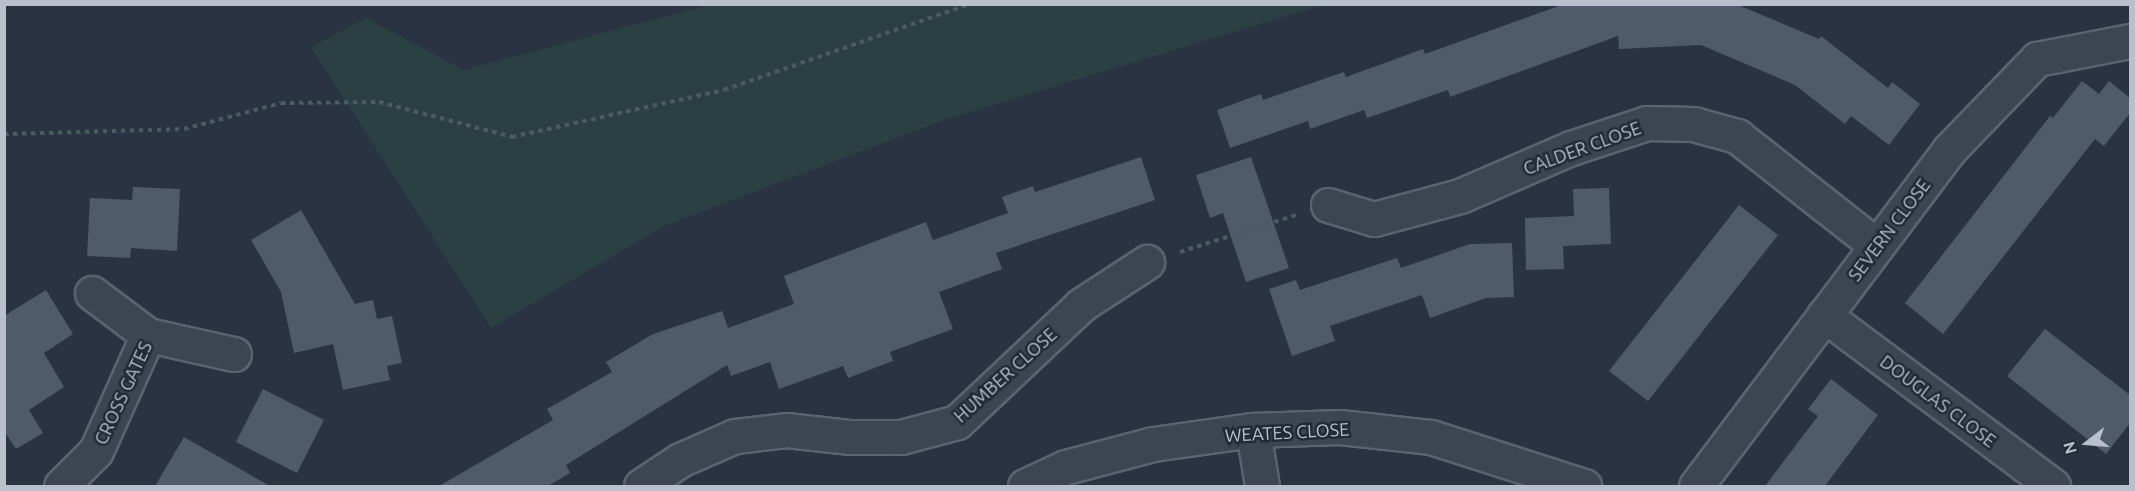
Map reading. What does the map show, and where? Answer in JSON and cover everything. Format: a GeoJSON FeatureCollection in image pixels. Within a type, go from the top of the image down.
{"type":"FeatureCollection","features":[{"type":"Feature","properties":{"kind":"street","name":"SEVERN CLOSE"},"geometry":{"type":"LineString","coordinates":[[1696,486],[1950,150],[2037,59],[2130,41]]}},
{"type":"Feature","properties":{"kind":"street","name":"CALDER CLOSE"},"geometry":{"type":"LineString","coordinates":[[1328,205],[1374,219],[1460,196],[1571,148],[1647,123],[1693,124],[1737,136],[1877,246]]}},
{"type":"Feature","properties":{"kind":"street","name":"HUMBER CLOSE"},"geometry":{"type":"LineString","coordinates":[[641,486],[680,460],[735,436],[786,430],[901,437],[957,422],[1081,305],[1147,262]]}},
{"type":"Feature","properties":{"kind":"street"},"geometry":{"type":"LineString","coordinates":[[92,293],[148,335]]}},
{"type":"Feature","properties":{"kind":"street","name":"DOUGLAS CLOSE"},"geometry":{"type":"LineString","coordinates":[[1824,315],[2053,486]]}},
{"type":"Feature","properties":{"kind":"street","name":"CROSS GATES"},"geometry":{"type":"LineString","coordinates":[[61,486],[96,451],[148,335],[234,354]]}},
{"type":"Feature","properties":{"kind":"street","name":"WEATES CLOSE"},"geometry":{"type":"LineString","coordinates":[[1025,486],[1066,467],[1153,444],[1253,429],[1340,427],[1431,437],[1584,486]]}},
{"type":"Feature","properties":{"kind":"street"},"geometry":{"type":"LineString","coordinates":[[1253,429],[1262,486]]}},
{"type":"Feature","properties":{"kind":"path"},"geometry":{"type":"LineString","coordinates":[[4,134],[184,129],[281,103],[379,102],[512,137],[724,90],[969,4]]}},
{"type":"Feature","properties":{"kind":"path"},"geometry":{"type":"LineString","coordinates":[[1147,262],[1328,205]]}},
{"type":"Feature","properties":{"kind":"green space"},"geometry":{"type":"Polygon","coordinates":[[[708,5],[1323,5],[947,119],[664,226],[491,328],[311,47],[366,18],[464,70],[708,5]]]}},
{"type":"Feature","properties":{"kind":"building"},"geometry":{"type":"Polygon","coordinates":[[[1564,4],[1736,4],[1819,39],[1821,36],[1888,88],[1892,82],[1920,104],[1889,145],[1851,116],[1845,124],[1795,85],[1701,45],[1619,49],[1618,36],[1450,97],[1448,90],[1367,118],[1364,110],[1310,129],[1308,121],[1230,148],[1217,110],[1261,94],[1263,100],[1344,72],[1346,77],[1423,49],[1425,54],[1564,4]]]}},
{"type":"Feature","properties":{"kind":"building"},"geometry":{"type":"Polygon","coordinates":[[[2082,81],[2099,94],[2109,81],[2130,98],[2130,113],[2104,146],[2095,139],[1943,334],[1905,303],[2050,116],[2053,118],[2082,81]]]}},
{"type":"Feature","properties":{"kind":"building"},"geometry":{"type":"Polygon","coordinates":[[[1141,157],[1155,200],[996,253],[1002,269],[939,292],[953,329],[890,352],[893,361],[848,378],[843,366],[779,389],[770,362],[731,376],[727,365],[566,465],[570,473],[548,486],[439,486],[553,420],[547,409],[612,372],[606,362],[653,334],[722,311],[728,328],[794,304],[784,276],[926,222],[933,240],[1008,213],[1002,197],[1033,186],[1035,192],[1141,157]]]}},
{"type":"Feature","properties":{"kind":"building"},"geometry":{"type":"Polygon","coordinates":[[[1251,157],[1289,268],[1246,282],[1223,213],[1210,218],[1196,175],[1251,157]]]}},
{"type":"Feature","properties":{"kind":"building"},"geometry":{"type":"Polygon","coordinates":[[[133,187],[180,189],[177,251],[131,248],[130,258],[87,256],[90,198],[132,200],[133,187]]]}},
{"type":"Feature","properties":{"kind":"building"},"geometry":{"type":"Polygon","coordinates":[[[1609,188],[1611,244],[1563,246],[1564,269],[1526,270],[1525,218],[1574,216],[1573,189],[1609,188]]]}},
{"type":"Feature","properties":{"kind":"building"},"geometry":{"type":"Polygon","coordinates":[[[1739,205],[1778,235],[1648,401],[1609,371],[1739,205]]]}},
{"type":"Feature","properties":{"kind":"building"},"geometry":{"type":"Polygon","coordinates":[[[301,210],[355,304],[373,300],[377,319],[392,316],[402,363],[387,366],[390,380],[343,390],[333,344],[294,353],[281,292],[251,240],[301,210]]]}},
{"type":"Feature","properties":{"kind":"building"},"geometry":{"type":"Polygon","coordinates":[[[1512,243],[1514,297],[1486,298],[1430,318],[1422,295],[1330,326],[1335,341],[1292,356],[1269,289],[1296,280],[1300,290],[1397,258],[1401,268],[1470,244],[1512,243]]]}},
{"type":"Feature","properties":{"kind":"building"},"geometry":{"type":"Polygon","coordinates":[[[46,290],[73,334],[44,353],[64,387],[29,410],[43,433],[16,449],[4,431],[4,316],[46,290]]]}},
{"type":"Feature","properties":{"kind":"building"},"geometry":{"type":"Polygon","coordinates":[[[2045,329],[2130,395],[2130,423],[2106,454],[2007,376],[2045,329]]]}},
{"type":"Feature","properties":{"kind":"building"},"geometry":{"type":"Polygon","coordinates":[[[1831,379],[1878,415],[1825,486],[1765,486],[1818,416],[1808,409],[1831,379]]]}},
{"type":"Feature","properties":{"kind":"building"},"geometry":{"type":"Polygon","coordinates":[[[263,389],[324,420],[297,473],[236,442],[263,389]]]}},
{"type":"Feature","properties":{"kind":"building"},"geometry":{"type":"Polygon","coordinates":[[[184,437],[270,486],[155,486],[184,437]]]}}]}
